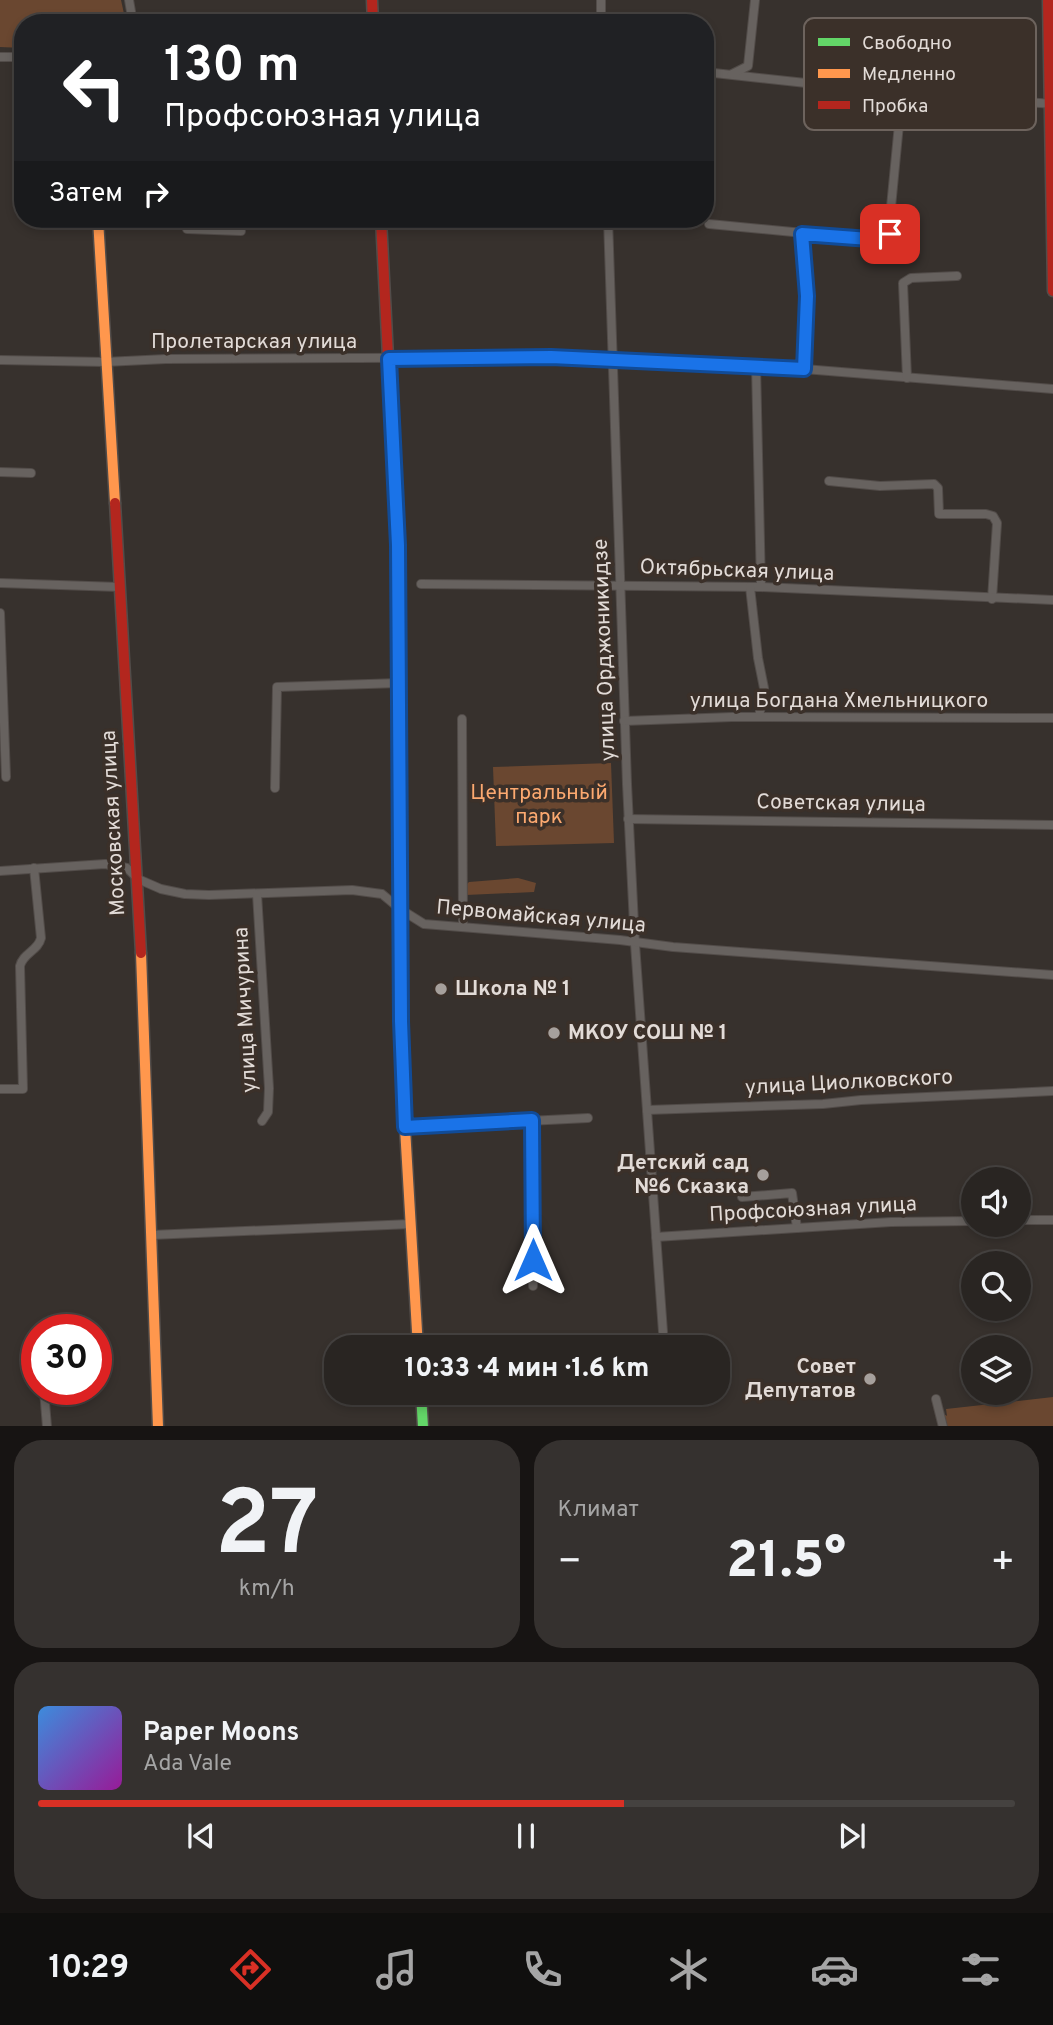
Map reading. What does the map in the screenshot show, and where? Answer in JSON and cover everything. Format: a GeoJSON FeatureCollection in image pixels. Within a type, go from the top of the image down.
{"type":"FeatureCollection","features":[{"type":"Feature","properties":{"kind":"street"},"geometry":{"type":"LineString","coordinates":[[730,75],[748,66],[755,0]]}},
{"type":"Feature","properties":{"kind":"street"},"geometry":{"type":"LineString","coordinates":[[1048,0],[1053,291]]}},
{"type":"Feature","properties":{"kind":"street"},"geometry":{"type":"LineString","coordinates":[[714,73],[804,83]]}},
{"type":"Feature","properties":{"kind":"street"},"geometry":{"type":"LineString","coordinates":[[714,225],[802,234],[880,240],[888,238],[898,130]]}},
{"type":"Feature","properties":{"kind":"street","name":"Московская улица"},"geometry":{"type":"LineString","coordinates":[[98,228],[138,879],[158,1426]]}},
{"type":"Feature","properties":{"kind":"street"},"geometry":{"type":"LineString","coordinates":[[187,228],[241,231]]}},
{"type":"Feature","properties":{"kind":"street"},"geometry":{"type":"LineString","coordinates":[[382,228],[398,545],[402,1077],[417,1335]]}},
{"type":"Feature","properties":{"kind":"street","name":"улица Орджоникидзе"},"geometry":{"type":"LineString","coordinates":[[608,228],[628,819],[663,1332]]}},
{"type":"Feature","properties":{"kind":"street"},"geometry":{"type":"LineString","coordinates":[[802,234],[807,296],[804,369]]}},
{"type":"Feature","properties":{"kind":"street"},"geometry":{"type":"LineString","coordinates":[[907,378],[903,283],[911,278],[957,276]]}},
{"type":"Feature","properties":{"kind":"street","name":"Пролетарская улица"},"geometry":{"type":"LineString","coordinates":[[0,360],[105,362],[178,359],[512,357],[756,366],[1053,389]]}},
{"type":"Feature","properties":{"kind":"street"},"geometry":{"type":"LineString","coordinates":[[756,366],[761,587]]}},
{"type":"Feature","properties":{"kind":"street"},"geometry":{"type":"LineString","coordinates":[[0,472],[31,473]]}},
{"type":"Feature","properties":{"kind":"street"},"geometry":{"type":"LineString","coordinates":[[829,481],[880,486],[934,484],[938,488],[939,514],[993,516],[997,523],[992,599]]}},
{"type":"Feature","properties":{"kind":"street"},"geometry":{"type":"LineString","coordinates":[[0,583],[119,587]]}},
{"type":"Feature","properties":{"kind":"street","name":"Октябрьская улица"},"geometry":{"type":"LineString","coordinates":[[421,584],[761,587],[1053,600]]}},
{"type":"Feature","properties":{"kind":"street"},"geometry":{"type":"LineString","coordinates":[[750,587],[764,688],[759,717]]}},
{"type":"Feature","properties":{"kind":"street"},"geometry":{"type":"LineString","coordinates":[[0,613],[6,777]]}},
{"type":"Feature","properties":{"kind":"street"},"geometry":{"type":"LineString","coordinates":[[275,788],[277,687],[399,683]]}},
{"type":"Feature","properties":{"kind":"street","name":"улица Богдана Хмельницкого"},"geometry":{"type":"LineString","coordinates":[[624,721],[759,717],[1053,718]]}},
{"type":"Feature","properties":{"kind":"street"},"geometry":{"type":"LineString","coordinates":[[462,719],[463,927]]}},
{"type":"Feature","properties":{"kind":"street","name":"Советская улица"},"geometry":{"type":"LineString","coordinates":[[628,819],[1053,825]]}},
{"type":"Feature","properties":{"kind":"street","name":"Первомайская улица"},"geometry":{"type":"LineString","coordinates":[[0,871],[105,864],[127,868],[138,879],[185,894],[352,890],[382,894],[424,924],[635,944],[1053,975]]}},
{"type":"Feature","properties":{"kind":"street"},"geometry":{"type":"LineString","coordinates":[[0,1089],[23,1089],[20,966],[22,960],[38,946],[41,938],[34,868]]}},
{"type":"Feature","properties":{"kind":"street","name":"улица Мичурина"},"geometry":{"type":"LineString","coordinates":[[257,894],[269,1088],[268,1112],[262,1121]]}},
{"type":"Feature","properties":{"kind":"street","name":"улица Циолковского"},"geometry":{"type":"LineString","coordinates":[[647,1110],[823,1104],[1053,1091]]}},
{"type":"Feature","properties":{"kind":"street"},"geometry":{"type":"LineString","coordinates":[[405,1127],[588,1118]]}},
{"type":"Feature","properties":{"kind":"street"},"geometry":{"type":"LineString","coordinates":[[532,1120],[533,1286]]}},
{"type":"Feature","properties":{"kind":"street"},"geometry":{"type":"LineString","coordinates":[[742,1197],[792,1193],[797,1228]]}},
{"type":"Feature","properties":{"kind":"street"},"geometry":{"type":"LineString","coordinates":[[1031,1220],[1053,1220]]}},
{"type":"Feature","properties":{"kind":"street","name":"Профсоюзная улица"},"geometry":{"type":"LineString","coordinates":[[656,1237],[891,1222],[961,1221]]}},
{"type":"Feature","properties":{"kind":"street"},"geometry":{"type":"LineString","coordinates":[[151,1235],[411,1224]]}},
{"type":"Feature","properties":{"kind":"street"},"geometry":{"type":"LineString","coordinates":[[936,1399],[943,1426]]}},
{"type":"Feature","properties":{"kind":"street"},"geometry":{"type":"LineString","coordinates":[[45,1405],[47,1426]]}},
{"type":"Feature","properties":{"kind":"street"},"geometry":{"type":"LineString","coordinates":[[422,1405],[423,1426]]}},
{"type":"Feature","properties":{"kind":"green space"},"geometry":{"type":"Polygon","coordinates":[[[0,0],[121,0],[124,14],[14,14],[14,48],[0,47],[0,0]]]}},
{"type":"Feature","properties":{"kind":"green space","name":"Центральный парк"},"geometry":{"type":"Polygon","coordinates":[[[611,763],[614,843],[496,846],[493,767],[611,763]]]}},
{"type":"Feature","properties":{"kind":"green space"},"geometry":{"type":"Polygon","coordinates":[[[518,878],[536,883],[534,892],[466,895],[466,885],[469,882],[518,878]]]}},
{"type":"Feature","properties":{"kind":"green space"},"geometry":{"type":"Polygon","coordinates":[[[1053,1397],[1053,1426],[945,1426],[941,1412],[947,1416],[946,1409],[982,1405],[1031,1405],[1031,1399],[1053,1397]]]}},
{"type":"Feature","properties":{"kind":"traffic: fast"},"geometry":{"type":"LineString","coordinates":[[422,1405],[423,1426]]}},
{"type":"Feature","properties":{"kind":"traffic: slow"},"geometry":{"type":"LineString","coordinates":[[99,228],[115,503]]}},
{"type":"Feature","properties":{"kind":"traffic: slow"},"geometry":{"type":"LineString","coordinates":[[399,668],[402,1077],[417,1335]]}},
{"type":"Feature","properties":{"kind":"traffic: slow"},"geometry":{"type":"LineString","coordinates":[[141,953],[158,1426]]}},
{"type":"Feature","properties":{"kind":"traffic: jam"},"geometry":{"type":"LineString","coordinates":[[372,0],[373,14]]}},
{"type":"Feature","properties":{"kind":"traffic: jam"},"geometry":{"type":"LineString","coordinates":[[1048,0],[1053,291]]}},
{"type":"Feature","properties":{"kind":"traffic: jam"},"geometry":{"type":"LineString","coordinates":[[381,228],[398,554],[399,668]]}},
{"type":"Feature","properties":{"kind":"traffic: jam"},"geometry":{"type":"LineString","coordinates":[[115,503],[141,953]]}},
{"type":"Feature","properties":{"kind":"place","name":"Школа № 1"},"geometry":{"type":"Point","coordinates":[441,989]}},
{"type":"Feature","properties":{"kind":"place","name":"МКОУ СОШ № 1"},"geometry":{"type":"Point","coordinates":[554,1033]}},
{"type":"Feature","properties":{"kind":"place","name":"Детский сад №6 Сказка"},"geometry":{"type":"Point","coordinates":[763,1175]}},
{"type":"Feature","properties":{"kind":"place","name":"Совет Депутатов"},"geometry":{"type":"Point","coordinates":[870,1379]}},
{"type":"Feature","properties":{"kind":"route"},"geometry":{"type":"LineString","coordinates":[[533,1260],[532,1120],[405,1127],[401,1021],[398,545],[389,359],[551,357],[804,369],[807,296],[802,234],[883,240],[890,234]]}}]}
